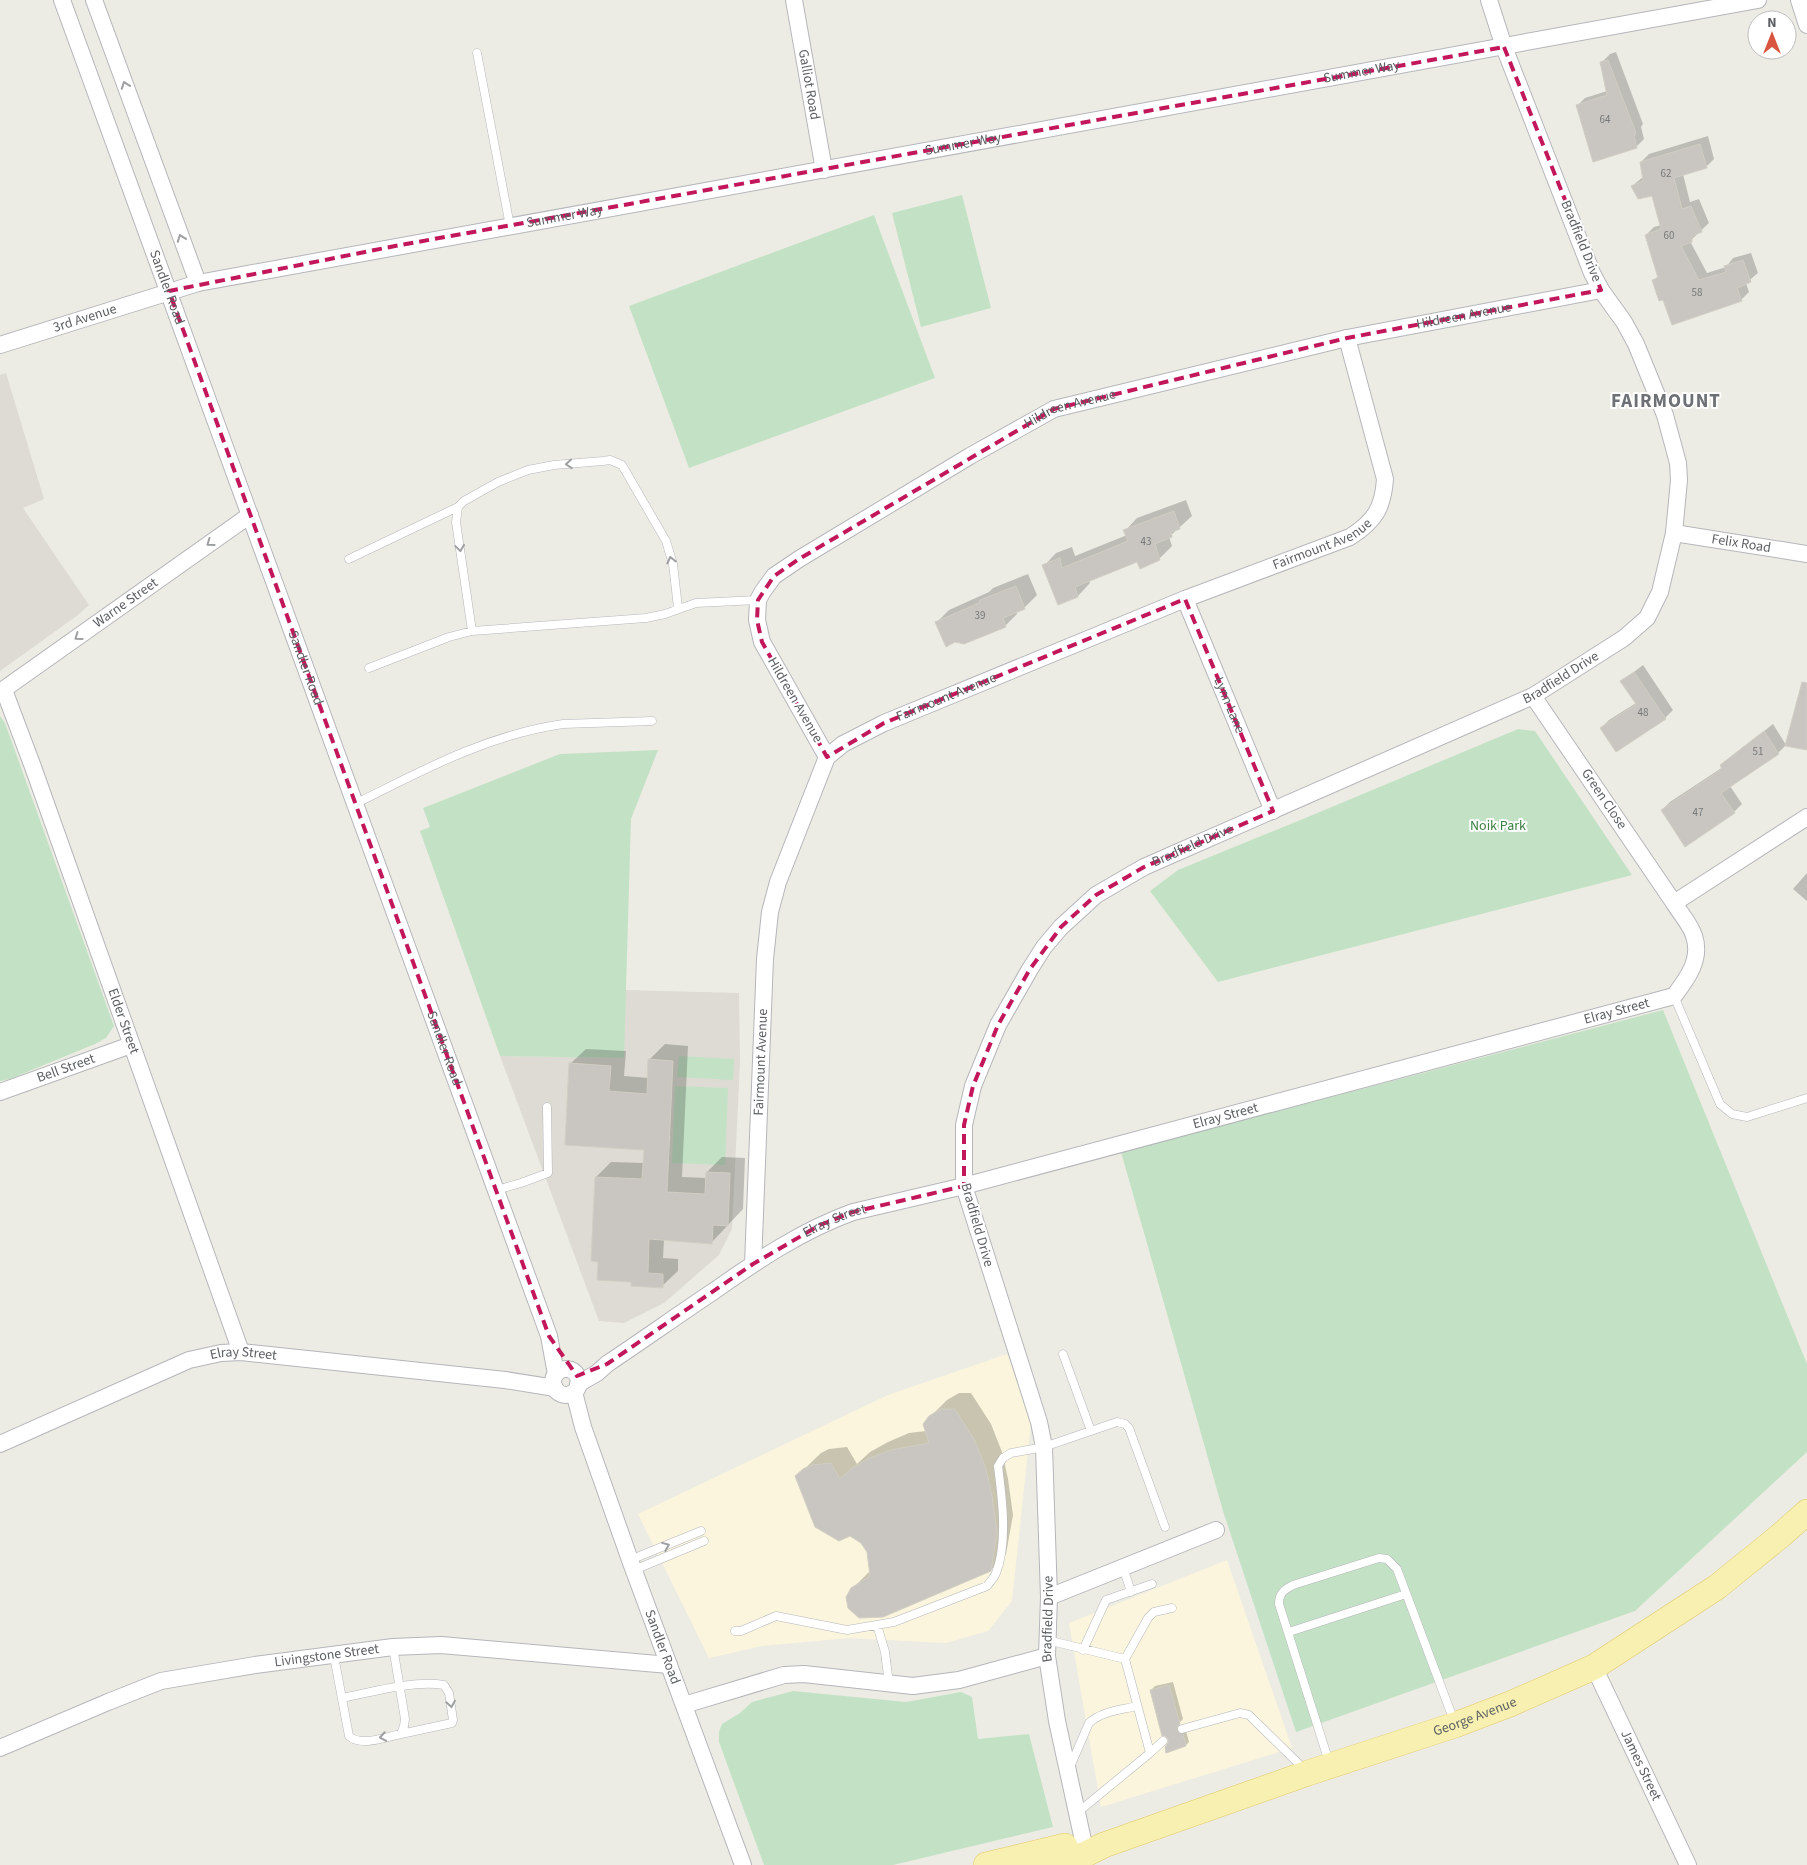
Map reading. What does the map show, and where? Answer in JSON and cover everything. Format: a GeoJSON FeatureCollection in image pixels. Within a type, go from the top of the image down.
{"type":"FeatureCollection","features":[{"type":"Feature","properties":{"kind":"main road","name":"George Avenue"},"geometry":{"type":"LineString","coordinates":[[1045,1865],[1091,1847],[1455,1725],[1510,1704],[1594,1667],[1717,1587],[1807,1512]]}},
{"type":"Feature","properties":{"kind":"main road","name":"George Avenue"},"geometry":{"type":"LineString","coordinates":[[986,1865],[1091,1847]]}},
{"type":"Feature","properties":{"kind":"street","name":"Sandler Road"},"geometry":{"type":"LineString","coordinates":[[62,0],[743,1865]]}},
{"type":"Feature","properties":{"kind":"street"},"geometry":{"type":"LineString","coordinates":[[94,0],[198,283]]}},
{"type":"Feature","properties":{"kind":"street","name":"Galliot Road"},"geometry":{"type":"LineString","coordinates":[[794,0],[824,170]]}},
{"type":"Feature","properties":{"kind":"street","name":"Bradfield Drive"},"geometry":{"type":"LineString","coordinates":[[1091,1847],[1078,1813],[1068,1771],[1057,1721],[1047,1648],[1049,1597],[1044,1447],[1039,1422],[964,1186],[964,1125],[973,1086],[998,1025],[1044,948],[1061,927],[1096,895],[1144,867],[1534,696],[1624,638],[1647,618],[1660,592],[1674,533],[1679,471],[1665,415],[1636,344],[1592,273],[1504,47],[1488,0]]}},
{"type":"Feature","properties":{"kind":"street","name":"Summer Way"},"geometry":{"type":"LineString","coordinates":[[169,292],[198,283],[1758,0]]}},
{"type":"Feature","properties":{"kind":"street"},"geometry":{"type":"LineString","coordinates":[[1799,0],[1807,25]]}},
{"type":"Feature","properties":{"kind":"street","name":"Hildreen Avenue"},"geometry":{"type":"LineString","coordinates":[[827,757],[762,642],[757,620],[758,600],[774,576],[799,559],[970,456],[1054,409],[1347,338],[1601,290]]}},
{"type":"Feature","properties":{"kind":"street","name":"3rd Avenue"},"geometry":{"type":"LineString","coordinates":[[0,345],[169,292]]}},
{"type":"Feature","properties":{"kind":"street","name":"Fairmount Avenue"},"geometry":{"type":"LineString","coordinates":[[753,1264],[765,960],[770,912],[784,865],[827,757],[843,744],[884,723],[1185,599],[1350,536],[1366,527],[1377,513],[1384,497],[1385,479],[1347,338]]}},
{"type":"Feature","properties":{"kind":"street","name":"Warne Street"},"geometry":{"type":"LineString","coordinates":[[2,691],[250,514]]}},
{"type":"Feature","properties":{"kind":"street","name":"Felix Road"},"geometry":{"type":"LineString","coordinates":[[1674,533],[1807,554]]}},
{"type":"Feature","properties":{"kind":"street","name":"Lynn Lane"},"geometry":{"type":"LineString","coordinates":[[1185,599],[1273,812]]}},
{"type":"Feature","properties":{"kind":"street","name":"Elder Street"},"geometry":{"type":"LineString","coordinates":[[2,691],[33,767],[241,1352]]}},
{"type":"Feature","properties":{"kind":"street","name":"Green Close"},"geometry":{"type":"LineString","coordinates":[[1534,696],[1674,903],[1694,936],[1696,954],[1691,974],[1674,996]]}},
{"type":"Feature","properties":{"kind":"street"},"geometry":{"type":"LineString","coordinates":[[1674,903],[1807,817]]}},
{"type":"Feature","properties":{"kind":"street","name":"Elray Street"},"geometry":{"type":"LineString","coordinates":[[0,1444],[189,1360],[221,1353],[241,1352],[505,1380],[566,1382],[607,1364],[753,1264],[801,1235],[836,1218],[964,1186],[1674,996]]}},
{"type":"Feature","properties":{"kind":"street","name":"Bell Street"},"geometry":{"type":"LineString","coordinates":[[0,1092],[131,1045]]}},
{"type":"Feature","properties":{"kind":"street"},"geometry":{"type":"LineString","coordinates":[[1049,1597],[1216,1530]]}},
{"type":"Feature","properties":{"kind":"street","name":"Livingstone Street"},"geometry":{"type":"LineString","coordinates":[[0,1748],[161,1681],[255,1665],[334,1656],[393,1646],[441,1645],[669,1665]]}},
{"type":"Feature","properties":{"kind":"street"},"geometry":{"type":"LineString","coordinates":[[684,1705],[784,1675],[804,1674],[913,1686],[959,1680],[1047,1648]]}},
{"type":"Feature","properties":{"kind":"street","name":"James Street"},"geometry":{"type":"LineString","coordinates":[[1594,1667],[1688,1865]]}},
{"type":"Feature","properties":{"kind":"lane"},"geometry":{"type":"LineString","coordinates":[[477,53],[510,226]]}},
{"type":"Feature","properties":{"kind":"lane"},"geometry":{"type":"LineString","coordinates":[[349,559],[458,507],[464,501],[498,482],[528,470],[554,465],[603,460],[618,462],[622,465],[666,541],[673,564],[678,608]]}},
{"type":"Feature","properties":{"kind":"lane"},"geometry":{"type":"LineString","coordinates":[[458,507],[456,522],[472,631]]}},
{"type":"Feature","properties":{"kind":"lane"},"geometry":{"type":"LineString","coordinates":[[369,668],[448,637],[472,631],[646,618],[709,601],[758,600]]}},
{"type":"Feature","properties":{"kind":"lane"},"geometry":{"type":"LineString","coordinates":[[355,804],[450,757],[481,744],[556,725],[652,721]]}},
{"type":"Feature","properties":{"kind":"lane"},"geometry":{"type":"LineString","coordinates":[[1674,996],[1720,1104],[1732,1114],[1747,1117],[1807,1098]]}},
{"type":"Feature","properties":{"kind":"lane"},"geometry":{"type":"LineString","coordinates":[[496,1190],[521,1184],[548,1173],[547,1107]]}},
{"type":"Feature","properties":{"kind":"lane"},"geometry":{"type":"LineString","coordinates":[[1063,1354],[1091,1431]]}},
{"type":"Feature","properties":{"kind":"lane"},"geometry":{"type":"LineString","coordinates":[[735,1630],[741,1631],[776,1616],[847,1630],[877,1625],[894,1622],[987,1586],[996,1573],[1002,1547],[1002,1499],[998,1466],[1004,1458],[1011,1453],[1044,1447],[1118,1422],[1125,1424],[1129,1428],[1165,1528]]}},
{"type":"Feature","properties":{"kind":"lane"},"geometry":{"type":"LineString","coordinates":[[632,1565],[701,1531]]}},
{"type":"Feature","properties":{"kind":"lane"},"geometry":{"type":"LineString","coordinates":[[632,1565],[704,1541]]}},
{"type":"Feature","properties":{"kind":"lane"},"geometry":{"type":"LineString","coordinates":[[1319,1770],[1289,1632],[1279,1604],[1282,1591],[1293,1585],[1379,1558],[1387,1559],[1396,1569],[1455,1725]]}},
{"type":"Feature","properties":{"kind":"lane"},"geometry":{"type":"LineString","coordinates":[[1123,1567],[1131,1592]]}},
{"type":"Feature","properties":{"kind":"lane"},"geometry":{"type":"LineString","coordinates":[[1083,1650],[1106,1600],[1152,1584]]}},
{"type":"Feature","properties":{"kind":"lane"},"geometry":{"type":"LineString","coordinates":[[1289,1632],[1406,1594]]}},
{"type":"Feature","properties":{"kind":"lane"},"geometry":{"type":"LineString","coordinates":[[1150,1753],[1125,1659],[1148,1618],[1154,1612],[1172,1608]]}},
{"type":"Feature","properties":{"kind":"lane"},"geometry":{"type":"LineString","coordinates":[[877,1625],[885,1652],[889,1684]]}},
{"type":"Feature","properties":{"kind":"lane"},"geometry":{"type":"LineString","coordinates":[[393,1646],[405,1718],[401,1734]]}},
{"type":"Feature","properties":{"kind":"lane"},"geometry":{"type":"LineString","coordinates":[[1047,1648],[1083,1650],[1125,1659]]}},
{"type":"Feature","properties":{"kind":"lane"},"geometry":{"type":"LineString","coordinates":[[334,1656],[349,1736],[354,1740],[361,1742],[401,1734],[450,1724],[453,1720],[449,1693],[444,1685],[399,1687],[342,1698]]}},
{"type":"Feature","properties":{"kind":"lane"},"geometry":{"type":"LineString","coordinates":[[1068,1771],[1089,1723],[1094,1718],[1137,1706]]}},
{"type":"Feature","properties":{"kind":"lane"},"geometry":{"type":"LineString","coordinates":[[1182,1730],[1240,1713],[1249,1715],[1319,1770]]}},
{"type":"Feature","properties":{"kind":"lane"},"geometry":{"type":"LineString","coordinates":[[1078,1813],[1163,1741]]}},
{"type":"Feature","properties":{"kind":"highlighted area"},"geometry":{"type":"Polygon","coordinates":[[[1504,47],[1601,290],[1347,338],[1054,409],[799,559],[774,576],[758,600],[757,620],[762,642],[827,757],[884,723],[1185,599],[1273,811],[1144,867],[1096,895],[1061,927],[1030,969],[998,1025],[973,1086],[964,1125],[964,1186],[853,1212],[820,1225],[753,1264],[607,1364],[577,1376],[549,1336],[169,291],[395,246],[1504,47]]]}},
{"type":"Feature","properties":{"kind":"shaded area"},"geometry":{"type":"Polygon","coordinates":[[[6,373],[44,499],[23,508],[89,605],[0,671],[0,375],[6,373]]]}},
{"type":"Feature","properties":{"kind":"shaded area"},"geometry":{"type":"Polygon","coordinates":[[[625,990],[739,993],[740,1063],[732,1229],[719,1255],[664,1303],[624,1323],[599,1321],[500,1056],[623,1058],[625,990]]]}},
{"type":"Feature","properties":{"kind":"shaded area"},"geometry":{"type":"Polygon","coordinates":[[[1007,1354],[1032,1414],[1012,1601],[988,1631],[946,1643],[849,1638],[762,1646],[709,1658],[638,1514],[888,1395],[1007,1354]]]}},
{"type":"Feature","properties":{"kind":"shaded area"},"geometry":{"type":"Polygon","coordinates":[[[1227,1560],[1292,1748],[1101,1807],[1069,1623],[1227,1560]]]}},
{"type":"Feature","properties":{"kind":"green space"},"geometry":{"type":"Polygon","coordinates":[[[962,195],[991,308],[921,327],[892,213],[962,195]]]}},
{"type":"Feature","properties":{"kind":"green space"},"geometry":{"type":"Polygon","coordinates":[[[874,215],[935,378],[689,468],[629,306],[874,215]]]}},
{"type":"Feature","properties":{"kind":"green space"},"geometry":{"type":"Polygon","coordinates":[[[0,716],[5,723],[114,1026],[106,1038],[95,1044],[10,1079],[0,1081],[0,716]]]}},
{"type":"Feature","properties":{"kind":"green space","name":"Noik Park"},"geometry":{"type":"Polygon","coordinates":[[[1518,729],[1535,731],[1632,875],[1218,982],[1150,891],[1178,870],[1518,729]]]}},
{"type":"Feature","properties":{"kind":"green space"},"geometry":{"type":"Polygon","coordinates":[[[658,750],[631,819],[624,1058],[500,1056],[420,831],[430,827],[423,808],[560,754],[658,750]]]}},
{"type":"Feature","properties":{"kind":"green space"},"geometry":{"type":"Polygon","coordinates":[[[1663,1010],[1807,1364],[1807,1452],[1635,1611],[1296,1732],[1223,1511],[1121,1152],[1663,1010]]]}},
{"type":"Feature","properties":{"kind":"green space"},"geometry":{"type":"Polygon","coordinates":[[[679,1056],[734,1059],[733,1080],[677,1077],[679,1056]]]}},
{"type":"Feature","properties":{"kind":"green space"},"geometry":{"type":"Polygon","coordinates":[[[675,1086],[728,1088],[725,1165],[672,1163],[675,1086]]]}},
{"type":"Feature","properties":{"kind":"green space"},"geometry":{"type":"Polygon","coordinates":[[[793,1691],[906,1702],[961,1692],[972,1697],[978,1739],[1029,1734],[1053,1827],[893,1865],[764,1865],[719,1742],[719,1732],[722,1724],[740,1713],[752,1702],[793,1691]]]}},
{"type":"Feature","properties":{"kind":"building"},"geometry":{"type":"Polygon","coordinates":[[[1608,60],[1636,133],[1634,136],[1637,148],[1593,162],[1576,105],[1607,95],[1600,62],[1608,60]]]}},
{"type":"Feature","properties":{"kind":"building"},"geometry":{"type":"Polygon","coordinates":[[[1700,144],[1707,168],[1674,178],[1682,209],[1691,206],[1702,232],[1692,236],[1692,242],[1681,246],[1699,280],[1726,272],[1724,266],[1743,260],[1751,282],[1737,288],[1742,301],[1672,325],[1663,300],[1659,301],[1652,280],[1658,278],[1645,235],[1661,229],[1652,196],[1638,199],[1631,186],[1643,181],[1640,162],[1700,144]]]}},
{"type":"Feature","properties":{"kind":"building"},"geometry":{"type":"Polygon","coordinates":[[[1174,511],[1180,529],[1171,532],[1172,537],[1155,544],[1160,560],[1140,569],[1137,562],[1075,587],[1078,597],[1058,605],[1042,565],[1060,558],[1062,568],[1128,541],[1123,530],[1174,511]]]}},
{"type":"Feature","properties":{"kind":"building"},"geometry":{"type":"Polygon","coordinates":[[[1016,586],[1025,609],[1003,618],[1006,627],[964,644],[955,642],[946,647],[935,622],[979,603],[980,600],[1016,586]]]}},
{"type":"Feature","properties":{"kind":"building"},"geometry":{"type":"Polygon","coordinates":[[[1634,672],[1666,719],[1616,752],[1600,728],[1636,704],[1620,681],[1634,672]]]}},
{"type":"Feature","properties":{"kind":"building"},"geometry":{"type":"Polygon","coordinates":[[[1802,682],[1807,683],[1807,750],[1785,746],[1802,682]]]}},
{"type":"Feature","properties":{"kind":"building"},"geometry":{"type":"Polygon","coordinates":[[[1764,731],[1779,754],[1721,793],[1735,813],[1685,847],[1661,810],[1722,769],[1720,765],[1764,731]]]}},
{"type":"Feature","properties":{"kind":"building"},"geometry":{"type":"Polygon","coordinates":[[[648,1059],[673,1061],[667,1192],[705,1194],[706,1172],[730,1173],[728,1226],[713,1225],[712,1244],[649,1239],[648,1273],[663,1274],[663,1288],[631,1286],[631,1282],[597,1280],[598,1262],[591,1261],[595,1177],[642,1179],[644,1150],[565,1145],[569,1063],[611,1066],[609,1091],[647,1094],[648,1059]]]}},
{"type":"Feature","properties":{"kind":"building"},"geometry":{"type":"Polygon","coordinates":[[[941,1409],[955,1409],[975,1441],[986,1469],[997,1532],[991,1571],[883,1617],[859,1618],[848,1608],[846,1597],[851,1588],[870,1576],[867,1552],[861,1543],[850,1536],[839,1541],[815,1527],[795,1476],[803,1469],[812,1465],[831,1463],[840,1479],[852,1468],[870,1458],[891,1450],[929,1443],[923,1424],[929,1416],[941,1409]]]}},
{"type":"Feature","properties":{"kind":"building"},"geometry":{"type":"Polygon","coordinates":[[[1169,1685],[1180,1724],[1177,1727],[1177,1731],[1183,1734],[1186,1746],[1166,1753],[1165,1747],[1168,1739],[1162,1736],[1150,1690],[1169,1685]]]}},
{"type":"Feature","properties":{"kind":"district","name":"FAIRMOUNT"},"geometry":{"type":"Point","coordinates":[1666,401]}}]}
